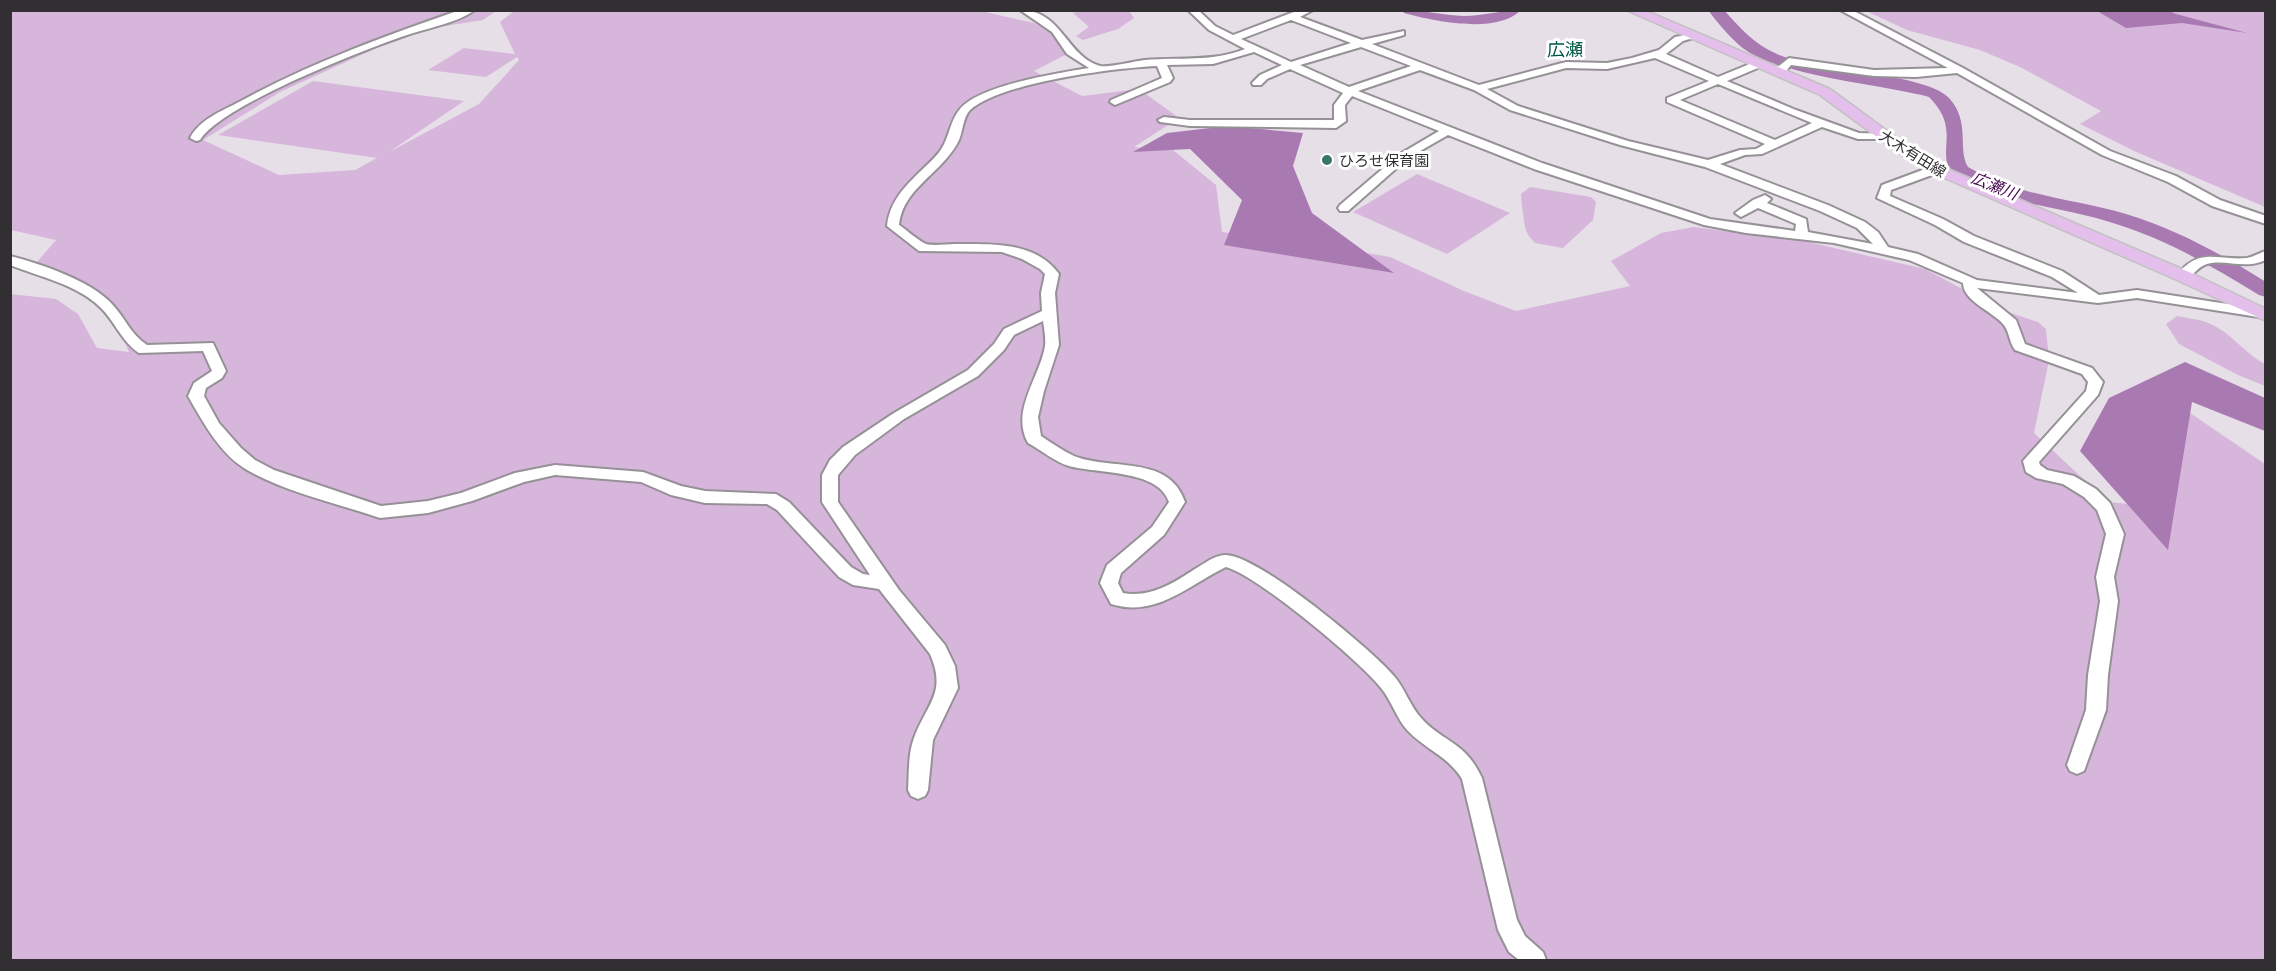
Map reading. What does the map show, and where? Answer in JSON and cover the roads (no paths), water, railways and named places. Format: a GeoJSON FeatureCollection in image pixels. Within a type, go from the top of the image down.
{"type":"FeatureCollection","features":[{"type":"Feature","properties":{"kind":"main road","name":"大木有田線"},"geometry":{"type":"LineString","coordinates":[[1632,10],[1761,63],[1782,67],[1825,92],[1884,136],[1936,169],[2184,276],[2263,314]]}},
{"type":"Feature","properties":{"kind":"street"},"geometry":{"type":"LineString","coordinates":[[196,138],[200,130],[218,118],[279,84],[375,43],[471,10]]}},
{"type":"Feature","properties":{"kind":"street"},"geometry":{"type":"LineString","coordinates":[[1024,10],[1056,30],[1071,52],[1098,69]]}},
{"type":"Feature","properties":{"kind":"street"},"geometry":{"type":"LineString","coordinates":[[1192,10],[1212,28],[1232,39],[1349,91],[1577,180],[1708,222],[1746,229],[1802,234],[1913,257],[1970,282],[2002,288],[2098,299],[2137,294],[2263,314]]}},
{"type":"Feature","properties":{"kind":"street"},"geometry":{"type":"LineString","coordinates":[[1232,39],[1309,10]]}},
{"type":"Feature","properties":{"kind":"street"},"geometry":{"type":"LineString","coordinates":[[1844,10],[1959,70],[2106,153],[2172,179],[2216,203],[2265,220]]}},
{"type":"Feature","properties":{"kind":"street"},"geometry":{"type":"LineString","coordinates":[[1292,17],[1478,88],[1514,108],[1624,143],[1709,164],[1778,190],[1861,225],[1873,235],[1884,251]]}},
{"type":"Feature","properties":{"kind":"street"},"geometry":{"type":"LineString","coordinates":[[1257,83],[1261,77],[1287,65],[1401,33]]}},
{"type":"Feature","properties":{"kind":"street"},"geometry":{"type":"LineString","coordinates":[[1478,88],[1566,65],[1607,66],[1658,54],[1679,39],[1692,35]]}},
{"type":"Feature","properties":{"kind":"street"},"geometry":{"type":"LineString","coordinates":[[1253,49],[1223,59],[1098,69],[997,90],[965,108],[959,118],[953,141],[943,156],[910,187],[893,218],[893,226],[924,248],[1003,248],[1027,256],[1044,266],[1052,274],[1048,293],[1052,345],[1036,391],[1030,417],[1034,439],[1071,461],[1139,472],[1158,479],[1173,490],[1177,502],[1158,531],[1113,570],[1109,583],[1117,599],[1132,603],[1152,599],[1175,589],[1213,566],[1226,561],[1236,563],[1248,568],[1310,614],[1366,660],[1388,681],[1410,719],[1461,760],[1472,778],[1506,922],[1517,944],[1535,960]]}},
{"type":"Feature","properties":{"kind":"street"},"geometry":{"type":"LineString","coordinates":[[1658,54],[1821,123],[1858,136],[1884,136]]}},
{"type":"Feature","properties":{"kind":"street"},"geometry":{"type":"LineString","coordinates":[[1115,102],[1166,81],[1168,78],[1161,63]]}},
{"type":"Feature","properties":{"kind":"street"},"geometry":{"type":"LineString","coordinates":[[1761,63],[1671,100],[1774,144]]}},
{"type":"Feature","properties":{"kind":"street"},"geometry":{"type":"LineString","coordinates":[[1164,120],[1190,123],[1336,125],[1340,121],[1337,111],[1342,98],[1349,91],[1420,66]]}},
{"type":"Feature","properties":{"kind":"street"},"geometry":{"type":"LineString","coordinates":[[1782,67],[1821,67],[1899,75],[1959,70]]}},
{"type":"Feature","properties":{"kind":"street"},"geometry":{"type":"LineString","coordinates":[[1709,164],[1744,152],[1758,152],[1821,123]]}},
{"type":"Feature","properties":{"kind":"street"},"geometry":{"type":"LineString","coordinates":[[1344,208],[1404,156],[1448,130]]}},
{"type":"Feature","properties":{"kind":"street"},"geometry":{"type":"LineString","coordinates":[[1936,169],[1887,188],[1884,198],[1938,222],[1969,239],[2057,274],[2098,299]]}},
{"type":"Feature","properties":{"kind":"street"},"geometry":{"type":"LineString","coordinates":[[1741,213],[1778,190]]}},
{"type":"Feature","properties":{"kind":"street"},"geometry":{"type":"LineString","coordinates":[[1757,203],[1802,222],[1802,234]]}},
{"type":"Feature","properties":{"kind":"street"},"geometry":{"type":"LineString","coordinates":[[2184,276],[2198,263],[2208,259],[2251,262],[2265,255]]}},
{"type":"Feature","properties":{"kind":"street"},"geometry":{"type":"LineString","coordinates":[[10,260],[73,284],[104,303],[124,327],[135,346],[144,350],[208,346],[219,371],[217,375],[199,386],[196,396],[213,426],[234,452],[249,464],[268,474],[380,512],[428,507],[466,497],[521,477],[555,470],[643,477],[676,491],[705,497],[770,498],[783,506],[845,572],[859,580],[886,583]]}},
{"type":"Feature","properties":{"kind":"street"},"geometry":{"type":"LineString","coordinates":[[1970,282],[1971,290],[2011,323],[2020,347],[2087,371],[2096,382],[2092,392],[2031,461],[2032,468],[2042,474],[2068,480],[2090,493],[2104,507],[2115,534],[2105,577],[2109,601],[2098,675],[2096,710],[2077,765]]}},
{"type":"Feature","properties":{"kind":"street"},"geometry":{"type":"LineString","coordinates":[[918,790],[923,740],[948,688],[945,666],[938,650],[886,583],[830,502],[830,475],[836,464],[899,416],[973,373],[1009,332],[1050,314]]}},
{"type":"Feature","properties":{"kind":"waterway","name":"広瀬川"},"geometry":{"type":"LineString","coordinates":[[1409,10],[1435,17],[1462,20],[1489,19],[1514,10]]}},
{"type":"Feature","properties":{"kind":"waterway","name":"広瀬川"},"geometry":{"type":"LineString","coordinates":[[1715,10],[1745,43],[1771,57],[1797,66],[1899,84],[1935,93],[1945,103],[1955,127],[1955,161],[1961,171],[1975,179],[2017,196],[2119,218],[2165,234],[2213,258],[2266,291]]}},
{"type":"Feature","properties":{"kind":"place","name":"ひろせ保育園"},"geometry":{"type":"Point","coordinates":[1327,160]}},
{"type":"Feature","properties":{"kind":"district","name":"広瀬"},"geometry":{"type":"Point","coordinates":[1565,49]}}]}
